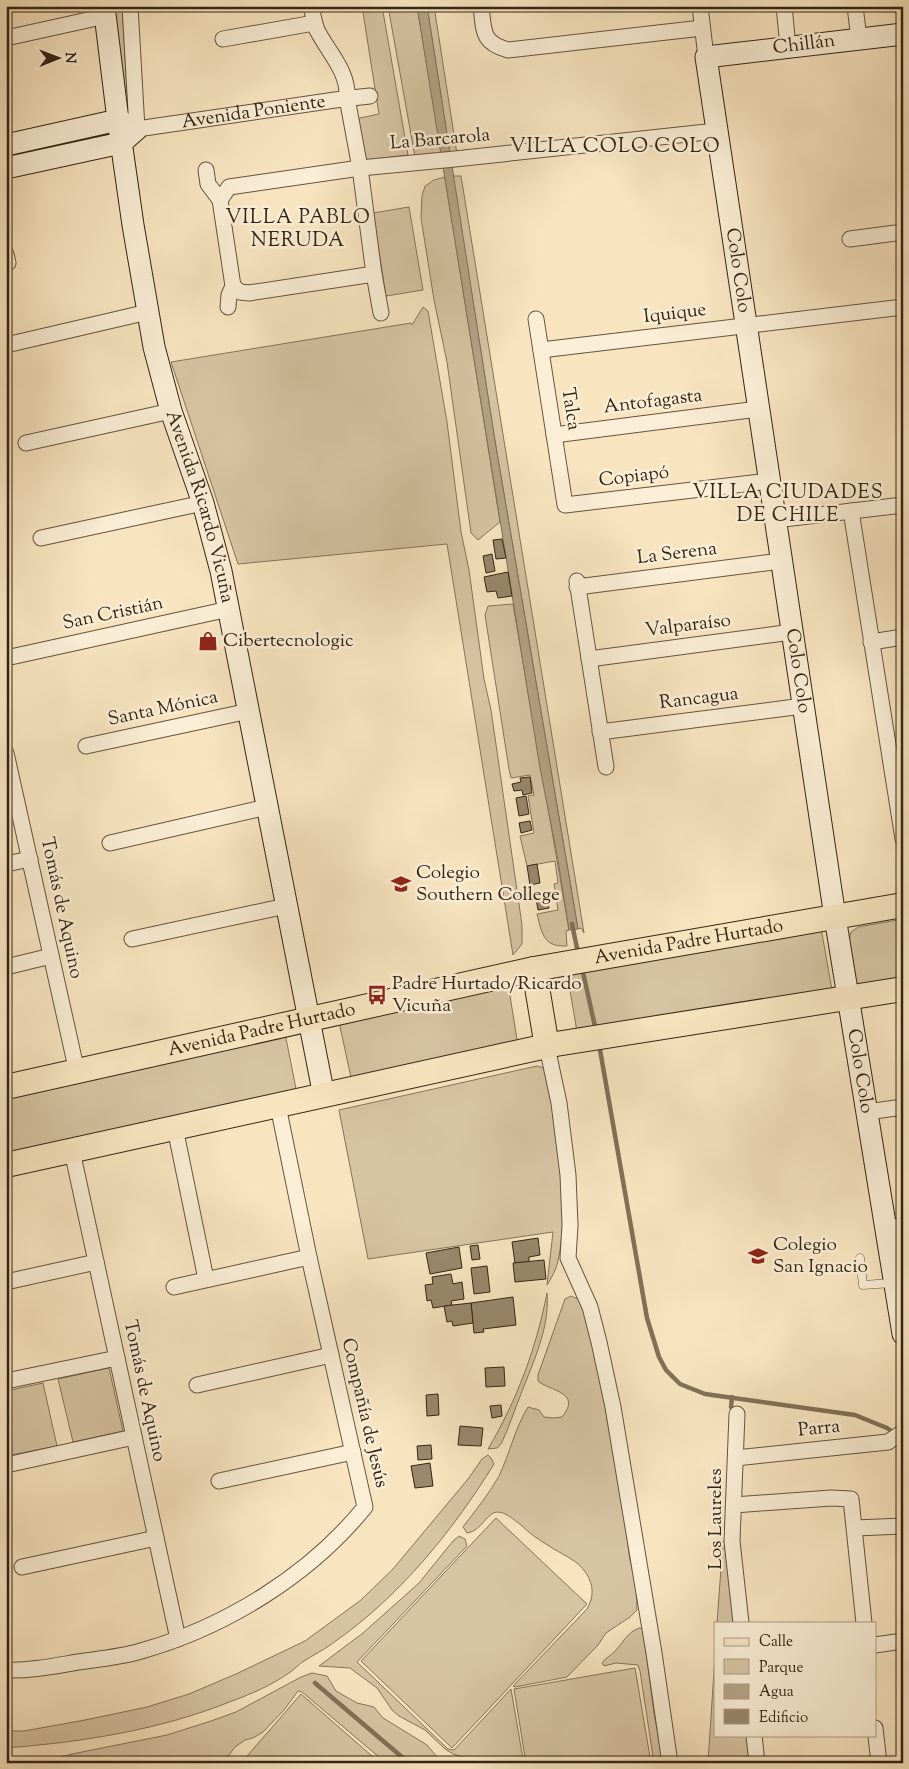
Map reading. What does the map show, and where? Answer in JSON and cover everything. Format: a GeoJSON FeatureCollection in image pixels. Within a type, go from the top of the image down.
{"type":"FeatureCollection","features":[{"type":"Feature","properties":{"kind":"main road","name":"Avenida Padre Hurtado"},"geometry":{"type":"LineString","coordinates":[[6,1087],[309,1021],[534,969],[835,916],[903,906]]}},
{"type":"Feature","properties":{"kind":"main road"},"geometry":{"type":"LineString","coordinates":[[534,969],[547,1047]]}},
{"type":"Feature","properties":{"kind":"main road"},"geometry":{"type":"LineString","coordinates":[[6,1165],[547,1047],[903,990]]}},
{"type":"Feature","properties":{"kind":"street","name":"Avenida Ricardo Vicuña"},"geometry":{"type":"LineString","coordinates":[[125,130],[130,6]]}},
{"type":"Feature","properties":{"kind":"street"},"geometry":{"type":"LineString","coordinates":[[312,6],[314,23],[348,89],[347,98],[360,168],[381,313]]}},
{"type":"Feature","properties":{"kind":"street"},"geometry":{"type":"LineString","coordinates":[[481,6],[483,27],[488,40],[494,47],[508,50],[702,28]]}},
{"type":"Feature","properties":{"kind":"street","name":"Colo Colo"},"geometry":{"type":"LineString","coordinates":[[700,6],[716,131],[835,916],[867,1112],[894,1227],[894,1283],[903,1334]]}},
{"type":"Feature","properties":{"kind":"street"},"geometry":{"type":"LineString","coordinates":[[784,6],[788,47]]}},
{"type":"Feature","properties":{"kind":"street"},"geometry":{"type":"LineString","coordinates":[[855,6],[859,39]]}},
{"type":"Feature","properties":{"kind":"street","name":"Avenida Ricardo Vicuña"},"geometry":{"type":"LineString","coordinates":[[105,11],[125,130],[148,312],[160,371],[171,411],[203,503],[217,554],[324,1096]]}},
{"type":"Feature","properties":{"kind":"street"},"geometry":{"type":"LineString","coordinates":[[6,38],[105,11]]}},
{"type":"Feature","properties":{"kind":"street"},"geometry":{"type":"LineString","coordinates":[[223,39],[314,23]]}},
{"type":"Feature","properties":{"kind":"street","name":"Chillán"},"geometry":{"type":"LineString","coordinates":[[706,57],[903,34]]}},
{"type":"Feature","properties":{"kind":"street","name":"Avenida Poniente"},"geometry":{"type":"LineString","coordinates":[[6,145],[370,96]]}},
{"type":"Feature","properties":{"kind":"street","name":"Avenida Poniente"},"geometry":{"type":"LineString","coordinates":[[6,168],[125,130]]}},
{"type":"Feature","properties":{"kind":"street","name":"La Barcarola"},"geometry":{"type":"LineString","coordinates":[[220,200],[229,187],[360,168],[716,131]]}},
{"type":"Feature","properties":{"kind":"street"},"geometry":{"type":"LineString","coordinates":[[206,170],[208,184],[220,200],[233,286],[229,295],[228,307]]}},
{"type":"Feature","properties":{"kind":"street"},"geometry":{"type":"LineString","coordinates":[[850,238],[903,232]]}},
{"type":"Feature","properties":{"kind":"street"},"geometry":{"type":"LineString","coordinates":[[233,286],[240,292],[249,293],[374,274]]}},
{"type":"Feature","properties":{"kind":"street","name":"Iquique"},"geometry":{"type":"LineString","coordinates":[[541,350],[903,307]]}},
{"type":"Feature","properties":{"kind":"street"},"geometry":{"type":"LineString","coordinates":[[6,345],[148,312]]}},
{"type":"Feature","properties":{"kind":"street","name":"Talca"},"geometry":{"type":"LineString","coordinates":[[536,319],[565,505]]}},
{"type":"Feature","properties":{"kind":"street","name":"Antofagasta"},"geometry":{"type":"LineString","coordinates":[[554,434],[758,410]]}},
{"type":"Feature","properties":{"kind":"street"},"geometry":{"type":"LineString","coordinates":[[26,443],[171,411]]}},
{"type":"Feature","properties":{"kind":"street","name":"Copiapó"},"geometry":{"type":"LineString","coordinates":[[565,505],[769,481]]}},
{"type":"Feature","properties":{"kind":"street"},"geometry":{"type":"LineString","coordinates":[[41,538],[203,503]]}},
{"type":"Feature","properties":{"kind":"street"},"geometry":{"type":"LineString","coordinates":[[775,520],[903,505]]}},
{"type":"Feature","properties":{"kind":"street"},"geometry":{"type":"LineString","coordinates":[[851,511],[871,642],[897,769],[903,839]]}},
{"type":"Feature","properties":{"kind":"street","name":"La Serena"},"geometry":{"type":"LineString","coordinates":[[589,659],[577,584],[781,561]]}},
{"type":"Feature","properties":{"kind":"street","name":"San Cristián"},"geometry":{"type":"LineString","coordinates":[[6,658],[229,609]]}},
{"type":"Feature","properties":{"kind":"street","name":"Valparaíso"},"geometry":{"type":"LineString","coordinates":[[589,659],[792,632]]}},
{"type":"Feature","properties":{"kind":"street"},"geometry":{"type":"LineString","coordinates":[[871,642],[903,637]]}},
{"type":"Feature","properties":{"kind":"street"},"geometry":{"type":"LineString","coordinates":[[589,659],[606,767]]}},
{"type":"Feature","properties":{"kind":"street","name":"Rancagua"},"geometry":{"type":"LineString","coordinates":[[600,732],[803,706]]}},
{"type":"Feature","properties":{"kind":"street","name":"Santa Mónica"},"geometry":{"type":"LineString","coordinates":[[86,746],[249,711]]}},
{"type":"Feature","properties":{"kind":"street","name":"Tomás de Aquino"},"geometry":{"type":"LineString","coordinates":[[7,758],[77,1072]]}},
{"type":"Feature","properties":{"kind":"street"},"geometry":{"type":"LineString","coordinates":[[110,843],[267,807]]}},
{"type":"Feature","properties":{"kind":"street"},"geometry":{"type":"LineString","coordinates":[[6,864],[30,859]]}},
{"type":"Feature","properties":{"kind":"street"},"geometry":{"type":"LineString","coordinates":[[132,939],[286,906]]}},
{"type":"Feature","properties":{"kind":"street"},"geometry":{"type":"LineString","coordinates":[[6,967],[51,956]]}},
{"type":"Feature","properties":{"kind":"street"},"geometry":{"type":"LineString","coordinates":[[547,1047],[559,1102],[567,1166],[570,1225],[568,1258],[590,1307],[613,1407],[654,1653],[670,1763]]}},
{"type":"Feature","properties":{"kind":"street","name":"Compañía de Jesús"},"geometry":{"type":"LineString","coordinates":[[6,1670],[30,1670],[130,1654],[178,1639],[206,1627],[282,1585],[314,1560],[347,1529],[365,1507],[309,1256],[278,1106]]}},
{"type":"Feature","properties":{"kind":"street"},"geometry":{"type":"LineString","coordinates":[[867,1112],[903,1107]]}},
{"type":"Feature","properties":{"kind":"street"},"geometry":{"type":"LineString","coordinates":[[175,1128],[206,1280]]}},
{"type":"Feature","properties":{"kind":"street","name":"Tomás de Aquino"},"geometry":{"type":"LineString","coordinates":[[72,1151],[178,1639]]}},
{"type":"Feature","properties":{"kind":"street"},"geometry":{"type":"LineString","coordinates":[[174,1287],[309,1256]]}},
{"type":"Feature","properties":{"kind":"street"},"geometry":{"type":"LineString","coordinates":[[6,1282],[96,1262]]}},
{"type":"Feature","properties":{"kind":"street"},"geometry":{"type":"LineString","coordinates":[[197,1385],[331,1356]]}},
{"type":"Feature","properties":{"kind":"street"},"geometry":{"type":"LineString","coordinates":[[6,1381],[117,1358]]}},
{"type":"Feature","properties":{"kind":"street","name":"Los Laureles"},"geometry":{"type":"LineString","coordinates":[[737,1414],[732,1541],[741,1622]]}},
{"type":"Feature","properties":{"kind":"street","name":"Parra"},"geometry":{"type":"LineString","coordinates":[[736,1458],[878,1443],[898,1436]]}},
{"type":"Feature","properties":{"kind":"street"},"geometry":{"type":"LineString","coordinates":[[6,1465],[134,1437]]}},
{"type":"Feature","properties":{"kind":"street"},"geometry":{"type":"LineString","coordinates":[[219,1481],[353,1452]]}},
{"type":"Feature","properties":{"kind":"street"},"geometry":{"type":"LineString","coordinates":[[734,1505],[831,1498],[852,1499],[864,1622]]}},
{"type":"Feature","properties":{"kind":"street"},"geometry":{"type":"LineString","coordinates":[[854,1528],[903,1526]]}},
{"type":"Feature","properties":{"kind":"street"},"geometry":{"type":"LineString","coordinates":[[22,1567],[156,1538]]}},
{"type":"Feature","properties":{"kind":"street"},"geometry":{"type":"LineString","coordinates":[[876,1644],[903,1641]]}},
{"type":"Feature","properties":{"kind":"street"},"geometry":{"type":"LineString","coordinates":[[754,1736],[757,1763]]}},
{"type":"Feature","properties":{"kind":"street"},"geometry":{"type":"LineString","coordinates":[[876,1736],[879,1763]]}},
{"type":"Feature","properties":{"kind":"lane"},"geometry":{"type":"LineString","coordinates":[[860,1258],[863,1285],[894,1283]]}},
{"type":"Feature","properties":{"kind":"green space"},"geometry":{"type":"Polygon","coordinates":[[[108,6],[122,6],[128,107],[126,110],[108,6]]]}},
{"type":"Feature","properties":{"kind":"green space"},"geometry":{"type":"Polygon","coordinates":[[[362,6],[382,6],[408,155],[366,160],[361,156],[356,123],[360,118],[379,114],[362,6]]]}},
{"type":"Feature","properties":{"kind":"green space"},"geometry":{"type":"Polygon","coordinates":[[[388,6],[417,6],[442,155],[415,157],[388,6]]]}},
{"type":"Feature","properties":{"kind":"green space"},"geometry":{"type":"Polygon","coordinates":[[[427,6],[434,6],[457,154],[450,154],[427,6]]]}},
{"type":"Feature","properties":{"kind":"green space"},"geometry":{"type":"Polygon","coordinates":[[[453,176],[461,176],[584,933],[581,928],[578,929],[495,441],[453,176]]]}},
{"type":"Feature","properties":{"kind":"green space"},"geometry":{"type":"Polygon","coordinates":[[[445,177],[500,522],[478,540],[471,533],[447,362],[434,300],[421,218],[422,196],[425,186],[434,180],[445,177]]]}},
{"type":"Feature","properties":{"kind":"green space"},"geometry":{"type":"Polygon","coordinates":[[[409,207],[423,290],[386,296],[373,213],[409,207]]]}},
{"type":"Feature","properties":{"kind":"green space"},"geometry":{"type":"Polygon","coordinates":[[[423,307],[428,311],[447,422],[461,532],[469,570],[484,679],[491,710],[522,925],[522,944],[513,955],[447,544],[238,564],[171,362],[411,323],[412,325],[423,307]]]}},
{"type":"Feature","properties":{"kind":"green space"},"geometry":{"type":"Polygon","coordinates":[[[513,604],[569,930],[566,931],[567,946],[558,946],[551,943],[544,937],[541,928],[537,914],[558,910],[554,884],[558,883],[555,861],[527,866],[520,836],[534,833],[528,796],[534,795],[530,775],[511,778],[509,769],[485,615],[488,606],[513,604]]]}},
{"type":"Feature","properties":{"kind":"green space"},"geometry":{"type":"Polygon","coordinates":[[[903,919],[903,982],[865,987],[857,983],[849,941],[851,932],[858,927],[903,919]]]}},
{"type":"Feature","properties":{"kind":"green space"},"geometry":{"type":"Polygon","coordinates":[[[821,928],[832,990],[577,1032],[567,972],[821,928]]]}},
{"type":"Feature","properties":{"kind":"green space"},"geometry":{"type":"Polygon","coordinates":[[[508,983],[518,1046],[352,1082],[339,1022],[508,983]]]}},
{"type":"Feature","properties":{"kind":"green space"},"geometry":{"type":"Polygon","coordinates":[[[285,1033],[297,1094],[6,1159],[6,1095],[285,1033]]]}},
{"type":"Feature","properties":{"kind":"green space"},"geometry":{"type":"Polygon","coordinates":[[[537,1066],[544,1068],[550,1088],[562,1164],[563,1216],[561,1240],[558,1261],[547,1285],[553,1232],[368,1259],[339,1110],[537,1066]]]}},
{"type":"Feature","properties":{"kind":"green space"},"geometry":{"type":"Polygon","coordinates":[[[547,1293],[546,1319],[543,1332],[509,1426],[501,1444],[497,1448],[488,1449],[517,1393],[537,1334],[547,1293]]]}},
{"type":"Feature","properties":{"kind":"green space"},"geometry":{"type":"Polygon","coordinates":[[[571,1296],[580,1300],[591,1336],[607,1420],[614,1443],[630,1560],[636,1585],[637,1610],[606,1633],[598,1645],[567,1677],[515,1687],[513,1686],[587,1609],[592,1596],[591,1582],[579,1564],[538,1539],[504,1513],[493,1513],[472,1532],[467,1533],[463,1527],[499,1476],[528,1407],[539,1410],[544,1417],[553,1418],[562,1417],[567,1409],[569,1402],[567,1397],[538,1381],[538,1375],[565,1299],[571,1296]]]}},
{"type":"Feature","properties":{"kind":"green space"},"geometry":{"type":"Polygon","coordinates":[[[109,1368],[123,1431],[73,1442],[58,1379],[109,1368]]]}},
{"type":"Feature","properties":{"kind":"green space"},"geometry":{"type":"Polygon","coordinates":[[[43,1383],[57,1446],[6,1456],[6,1391],[43,1383]]]}},
{"type":"Feature","properties":{"kind":"green space"},"geometry":{"type":"Polygon","coordinates":[[[488,1455],[494,1464],[460,1514],[423,1562],[357,1625],[330,1646],[302,1662],[282,1677],[261,1689],[232,1701],[177,1720],[92,1738],[6,1748],[6,1731],[24,1731],[147,1707],[189,1694],[305,1641],[361,1600],[393,1569],[468,1479],[482,1459],[488,1455]]]}},
{"type":"Feature","properties":{"kind":"green space"},"geometry":{"type":"Polygon","coordinates":[[[496,1518],[587,1604],[452,1748],[361,1661],[496,1518]]]}},
{"type":"Feature","properties":{"kind":"green space"},"geometry":{"type":"Polygon","coordinates":[[[459,1536],[465,1539],[467,1546],[357,1662],[448,1749],[454,1750],[511,1689],[523,1759],[518,1763],[497,1763],[453,1754],[425,1730],[399,1716],[392,1710],[377,1688],[350,1668],[319,1666],[363,1633],[419,1583],[459,1536]]]}},
{"type":"Feature","properties":{"kind":"green space"},"geometry":{"type":"Polygon","coordinates":[[[723,1541],[732,1541],[741,1622],[717,1622],[723,1541]]]}},
{"type":"Feature","properties":{"kind":"green space"},"geometry":{"type":"Polygon","coordinates":[[[639,1628],[643,1629],[654,1713],[663,1763],[654,1763],[638,1665],[616,1663],[604,1666],[602,1663],[629,1635],[639,1628]]]}},
{"type":"Feature","properties":{"kind":"green space"},"geometry":{"type":"Polygon","coordinates":[[[635,1668],[651,1763],[526,1763],[514,1689],[635,1668]]]}},
{"type":"Feature","properties":{"kind":"green space"},"geometry":{"type":"Polygon","coordinates":[[[714,1670],[714,1736],[754,1736],[757,1763],[708,1763],[714,1670]]]}},
{"type":"Feature","properties":{"kind":"green space"},"geometry":{"type":"Polygon","coordinates":[[[312,1673],[327,1676],[336,1691],[357,1703],[374,1707],[383,1718],[427,1745],[442,1763],[386,1763],[302,1692],[298,1691],[284,1710],[263,1732],[235,1747],[223,1763],[41,1763],[72,1754],[167,1735],[211,1721],[236,1712],[312,1673]]]}},
{"type":"Feature","properties":{"kind":"green space"},"geometry":{"type":"Polygon","coordinates":[[[301,1694],[380,1763],[241,1763],[301,1694]]]}},
{"type":"Feature","properties":{"kind":"water"},"geometry":{"type":"Polygon","coordinates":[[[417,6],[427,6],[495,441],[578,929],[569,930],[558,860],[540,768],[417,6]]]}},
{"type":"Feature","properties":{"kind":"building"},"geometry":{"type":"Polygon","coordinates":[[[502,539],[506,558],[496,559],[493,540],[502,539]]]}},
{"type":"Feature","properties":{"kind":"building"},"geometry":{"type":"Polygon","coordinates":[[[492,554],[495,571],[486,573],[483,556],[492,554]]]}},
{"type":"Feature","properties":{"kind":"building"},"geometry":{"type":"Polygon","coordinates":[[[508,572],[512,596],[498,598],[496,591],[487,592],[484,577],[508,572]]]}},
{"type":"Feature","properties":{"kind":"building"},"geometry":{"type":"Polygon","coordinates":[[[530,777],[532,793],[523,795],[522,790],[514,791],[512,784],[521,782],[520,778],[530,777]]]}},
{"type":"Feature","properties":{"kind":"building"},"geometry":{"type":"Polygon","coordinates":[[[526,796],[529,814],[519,816],[516,798],[526,796]]]}},
{"type":"Feature","properties":{"kind":"building"},"geometry":{"type":"Polygon","coordinates":[[[530,821],[532,830],[521,833],[519,823],[530,821]]]}},
{"type":"Feature","properties":{"kind":"building"},"geometry":{"type":"Polygon","coordinates":[[[537,864],[540,883],[530,885],[527,866],[537,864]]]}},
{"type":"Feature","properties":{"kind":"building"},"geometry":{"type":"Polygon","coordinates":[[[546,891],[549,908],[538,910],[535,893],[546,891]]]}},
{"type":"Feature","properties":{"kind":"building"},"geometry":{"type":"Polygon","coordinates":[[[538,1238],[540,1255],[529,1257],[529,1262],[515,1263],[512,1242],[538,1238]]]}},
{"type":"Feature","properties":{"kind":"building"},"geometry":{"type":"Polygon","coordinates":[[[478,1245],[480,1259],[472,1260],[470,1246],[478,1245]]]}},
{"type":"Feature","properties":{"kind":"building"},"geometry":{"type":"Polygon","coordinates":[[[459,1247],[462,1268],[430,1274],[426,1253],[459,1247]]]}},
{"type":"Feature","properties":{"kind":"building"},"geometry":{"type":"Polygon","coordinates":[[[544,1260],[546,1279],[515,1282],[513,1263],[544,1260]]]}},
{"type":"Feature","properties":{"kind":"building"},"geometry":{"type":"Polygon","coordinates":[[[487,1266],[490,1292],[474,1294],[471,1268],[487,1266]]]}},
{"type":"Feature","properties":{"kind":"building"},"geometry":{"type":"Polygon","coordinates":[[[451,1274],[453,1284],[462,1282],[464,1299],[451,1301],[452,1305],[433,1308],[431,1300],[427,1301],[425,1285],[433,1284],[432,1277],[451,1274]]]}},
{"type":"Feature","properties":{"kind":"building"},"geometry":{"type":"Polygon","coordinates":[[[513,1297],[516,1325],[483,1329],[484,1332],[474,1333],[471,1303],[513,1297]]]}},
{"type":"Feature","properties":{"kind":"building"},"geometry":{"type":"Polygon","coordinates":[[[471,1303],[473,1323],[453,1326],[452,1321],[447,1322],[444,1306],[471,1303]]]}},
{"type":"Feature","properties":{"kind":"building"},"geometry":{"type":"Polygon","coordinates":[[[504,1367],[505,1386],[486,1387],[485,1368],[504,1367]]]}},
{"type":"Feature","properties":{"kind":"building"},"geometry":{"type":"Polygon","coordinates":[[[438,1394],[439,1415],[427,1416],[426,1395],[438,1394]]]}},
{"type":"Feature","properties":{"kind":"building"},"geometry":{"type":"Polygon","coordinates":[[[501,1405],[502,1416],[492,1418],[490,1406],[501,1405]]]}},
{"type":"Feature","properties":{"kind":"building"},"geometry":{"type":"Polygon","coordinates":[[[460,1426],[483,1428],[481,1446],[458,1445],[460,1426]]]}},
{"type":"Feature","properties":{"kind":"building"},"geometry":{"type":"Polygon","coordinates":[[[431,1445],[432,1459],[418,1460],[417,1446],[431,1445]]]}},
{"type":"Feature","properties":{"kind":"building"},"geometry":{"type":"Polygon","coordinates":[[[430,1463],[433,1486],[415,1488],[411,1466],[430,1463]]]}},
{"type":"Feature","properties":{"kind":"waterway"},"geometry":{"type":"LineString","coordinates":[[572,924],[578,953]]}},
{"type":"Feature","properties":{"kind":"waterway"},"geometry":{"type":"LineString","coordinates":[[582,968],[596,1031]]}},
{"type":"Feature","properties":{"kind":"waterway"},"geometry":{"type":"LineString","coordinates":[[599,1044],[647,1318],[659,1357],[666,1370],[680,1384],[705,1394],[855,1415],[887,1428],[896,1434]]}},
{"type":"Feature","properties":{"kind":"waterway"},"geometry":{"type":"LineString","coordinates":[[731,1407],[732,1397]]}},
{"type":"Feature","properties":{"kind":"waterway"},"geometry":{"type":"LineString","coordinates":[[315,1683],[409,1763]]}},
{"type":"Feature","properties":{"kind":"place","name":"Cibertecnologic"},"geometry":{"type":"Point","coordinates":[208,641]}},
{"type":"Feature","properties":{"kind":"place","name":"Colegio Southern College"},"geometry":{"type":"Point","coordinates":[401,884]}},
{"type":"Feature","properties":{"kind":"place","name":"Padre Hurtado/Ricardo Vicuña"},"geometry":{"type":"Point","coordinates":[377,995]}},
{"type":"Feature","properties":{"kind":"place","name":"Colegio San Ignacio"},"geometry":{"type":"Point","coordinates":[758,1256]}},
{"type":"Feature","properties":{"kind":"district","name":"VILLA COLO COLO"},"geometry":{"type":"Point","coordinates":[615,147]}},
{"type":"Feature","properties":{"kind":"district","name":"VILLA PABLO NERUDA"},"geometry":{"type":"Point","coordinates":[298,230]}},
{"type":"Feature","properties":{"kind":"district","name":"VILLA CIUDADES DE CHILE"},"geometry":{"type":"Point","coordinates":[788,504]}}]}
